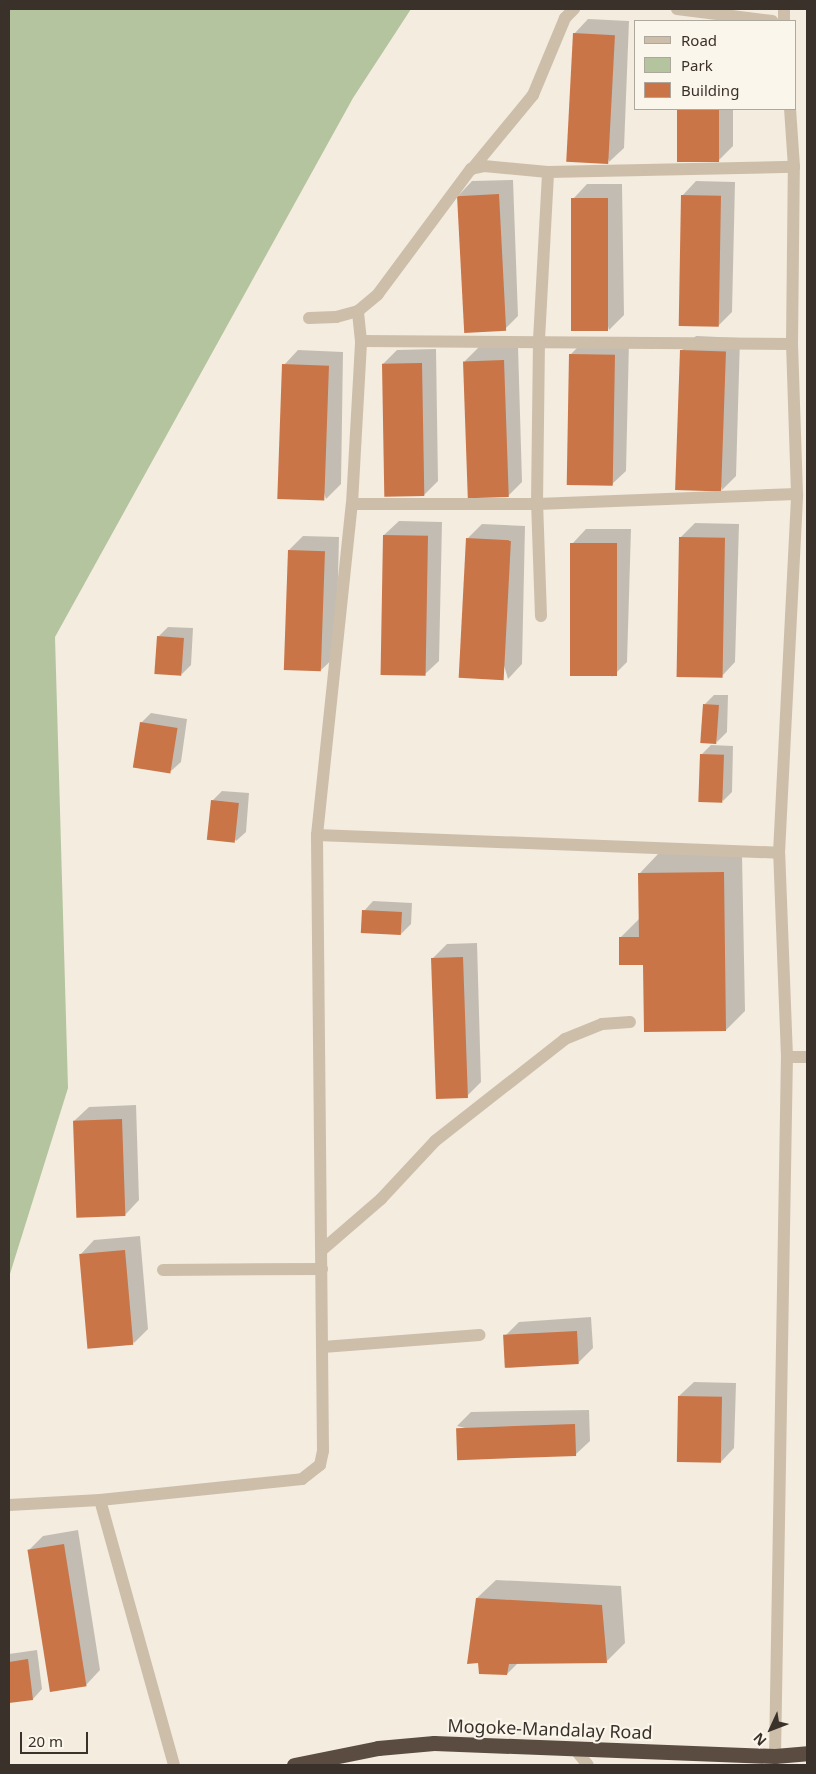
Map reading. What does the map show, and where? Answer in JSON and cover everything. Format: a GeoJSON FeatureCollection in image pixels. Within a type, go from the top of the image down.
{"type":"FeatureCollection","features":[{"type":"Feature","properties":{"kind":"highway","name":"Mogoke-Mandalay Road"},"geometry":{"type":"LineString","coordinates":[[294,1765],[378,1748],[434,1743],[775,1756],[807,1753]]}},
{"type":"Feature","properties":{"kind":"street"},"geometry":{"type":"LineString","coordinates":[[309,318],[336,317],[358,310],[378,294],[471,170],[533,95],[565,18],[574,9]]}},
{"type":"Feature","properties":{"kind":"street"},"geometry":{"type":"LineString","coordinates":[[677,9],[764,20]]}},
{"type":"Feature","properties":{"kind":"street"},"geometry":{"type":"LineString","coordinates":[[775,1756],[787,1057],[779,853],[797,494],[792,344],[794,167],[790,110]]}},
{"type":"Feature","properties":{"kind":"street"},"geometry":{"type":"LineString","coordinates":[[471,170],[484,166],[548,172],[794,167]]}},
{"type":"Feature","properties":{"kind":"street"},"geometry":{"type":"LineString","coordinates":[[541,616],[537,504],[539,340],[548,172]]}},
{"type":"Feature","properties":{"kind":"street"},"geometry":{"type":"LineString","coordinates":[[9,1505],[100,1500],[302,1479],[314,1472],[323,1451],[317,835],[352,504],[361,341],[358,310]]}},
{"type":"Feature","properties":{"kind":"street"},"geometry":{"type":"LineString","coordinates":[[361,341],[539,340],[792,344]]}},
{"type":"Feature","properties":{"kind":"street"},"geometry":{"type":"LineString","coordinates":[[352,504],[537,504],[797,494]]}},
{"type":"Feature","properties":{"kind":"street"},"geometry":{"type":"LineString","coordinates":[[317,835],[779,853]]}},
{"type":"Feature","properties":{"kind":"street"},"geometry":{"type":"LineString","coordinates":[[322,1250],[376,1204],[435,1141],[565,1040],[602,1024],[630,1022]]}},
{"type":"Feature","properties":{"kind":"street"},"geometry":{"type":"LineString","coordinates":[[787,1057],[807,1057]]}},
{"type":"Feature","properties":{"kind":"street"},"geometry":{"type":"LineString","coordinates":[[163,1270],[322,1269]]}},
{"type":"Feature","properties":{"kind":"street"},"geometry":{"type":"LineString","coordinates":[[323,1347],[480,1334]]}},
{"type":"Feature","properties":{"kind":"street"},"geometry":{"type":"LineString","coordinates":[[100,1500],[174,1765]]}},
{"type":"Feature","properties":{"kind":"street"},"geometry":{"type":"LineString","coordinates":[[574,1748],[588,1765]]}},
{"type":"Feature","properties":{"kind":"green space"},"geometry":{"type":"Polygon","coordinates":[[[9,9],[411,9],[353,98],[55,637],[68,1088],[9,1277],[9,9]]]}},
{"type":"Feature","properties":{"kind":"building"},"geometry":{"type":"Polygon","coordinates":[[[573,33],[615,35],[608,164],[566,162],[573,33]]]}},
{"type":"Feature","properties":{"kind":"building"},"geometry":{"type":"Polygon","coordinates":[[[677,110],[719,110],[719,162],[677,162],[677,110]]]}},
{"type":"Feature","properties":{"kind":"building"},"geometry":{"type":"Polygon","coordinates":[[[499,194],[506,331],[464,333],[457,196],[499,194]]]}},
{"type":"Feature","properties":{"kind":"building"},"geometry":{"type":"Polygon","coordinates":[[[681,195],[721,196],[719,327],[679,326],[681,195]]]}},
{"type":"Feature","properties":{"kind":"building"},"geometry":{"type":"Polygon","coordinates":[[[571,198],[608,198],[608,331],[571,331],[571,198]]]}},
{"type":"Feature","properties":{"kind":"building"},"geometry":{"type":"Polygon","coordinates":[[[680,350],[726,352],[721,492],[675,490],[680,350]]]}},
{"type":"Feature","properties":{"kind":"building"},"geometry":{"type":"Polygon","coordinates":[[[569,354],[615,355],[613,486],[567,485],[569,354]]]}},
{"type":"Feature","properties":{"kind":"building"},"geometry":{"type":"Polygon","coordinates":[[[504,360],[509,497],[468,498],[463,361],[504,360]]]}},
{"type":"Feature","properties":{"kind":"building"},"geometry":{"type":"Polygon","coordinates":[[[422,363],[424,496],[384,497],[382,364],[422,363]]]}},
{"type":"Feature","properties":{"kind":"building"},"geometry":{"type":"Polygon","coordinates":[[[282,364],[329,366],[324,501],[277,499],[282,364]]]}},
{"type":"Feature","properties":{"kind":"building"},"geometry":{"type":"Polygon","coordinates":[[[383,535],[428,536],[426,676],[381,675],[383,535]]]}},
{"type":"Feature","properties":{"kind":"building"},"geometry":{"type":"Polygon","coordinates":[[[679,537],[725,538],[723,678],[677,677],[679,537]]]}},
{"type":"Feature","properties":{"kind":"building"},"geometry":{"type":"Polygon","coordinates":[[[466,538],[511,540],[504,680],[459,678],[466,538]]]}},
{"type":"Feature","properties":{"kind":"building"},"geometry":{"type":"Polygon","coordinates":[[[570,543],[617,543],[617,676],[570,676],[570,543]]]}},
{"type":"Feature","properties":{"kind":"building"},"geometry":{"type":"Polygon","coordinates":[[[288,550],[325,551],[321,671],[284,670],[288,550]]]}},
{"type":"Feature","properties":{"kind":"building"},"geometry":{"type":"Polygon","coordinates":[[[157,636],[184,638],[181,676],[154,674],[157,636]]]}},
{"type":"Feature","properties":{"kind":"building"},"geometry":{"type":"Polygon","coordinates":[[[703,704],[719,705],[716,744],[700,743],[703,704]]]}},
{"type":"Feature","properties":{"kind":"building"},"geometry":{"type":"Polygon","coordinates":[[[140,722],[178,728],[170,773],[133,767],[140,722]]]}},
{"type":"Feature","properties":{"kind":"building"},"geometry":{"type":"Polygon","coordinates":[[[700,754],[724,755],[722,803],[698,802],[700,754]]]}},
{"type":"Feature","properties":{"kind":"building"},"geometry":{"type":"Polygon","coordinates":[[[211,800],[239,803],[235,843],[207,840],[211,800]]]}},
{"type":"Feature","properties":{"kind":"building"},"geometry":{"type":"Polygon","coordinates":[[[724,872],[726,1031],[644,1032],[643,965],[619,965],[619,937],[639,937],[638,873],[724,872]]]}},
{"type":"Feature","properties":{"kind":"building"},"geometry":{"type":"Polygon","coordinates":[[[362,910],[402,912],[401,935],[361,933],[362,910]]]}},
{"type":"Feature","properties":{"kind":"building"},"geometry":{"type":"Polygon","coordinates":[[[463,957],[468,1098],[436,1099],[431,958],[463,957]]]}},
{"type":"Feature","properties":{"kind":"building"},"geometry":{"type":"Polygon","coordinates":[[[122,1119],[125,1216],[76,1218],[73,1121],[122,1119]]]}},
{"type":"Feature","properties":{"kind":"building"},"geometry":{"type":"Polygon","coordinates":[[[125,1250],[133,1345],[87,1349],[79,1254],[125,1250]]]}},
{"type":"Feature","properties":{"kind":"building"},"geometry":{"type":"Polygon","coordinates":[[[577,1331],[579,1364],[505,1368],[503,1335],[577,1331]]]}},
{"type":"Feature","properties":{"kind":"building"},"geometry":{"type":"Polygon","coordinates":[[[678,1396],[722,1397],[721,1463],[677,1462],[678,1396]]]}},
{"type":"Feature","properties":{"kind":"building"},"geometry":{"type":"Polygon","coordinates":[[[575,1424],[576,1456],[457,1460],[456,1428],[575,1424]]]}},
{"type":"Feature","properties":{"kind":"building"},"geometry":{"type":"Polygon","coordinates":[[[64,1544],[87,1686],[50,1692],[27,1550],[64,1544]]]}},
{"type":"Feature","properties":{"kind":"building"},"geometry":{"type":"Polygon","coordinates":[[[476,1598],[602,1605],[607,1663],[509,1664],[507,1675],[479,1674],[478,1663],[467,1664],[476,1598]]]}},
{"type":"Feature","properties":{"kind":"building"},"geometry":{"type":"Polygon","coordinates":[[[28,1659],[33,1700],[9,1703],[9,1662],[28,1659]]]}}]}
